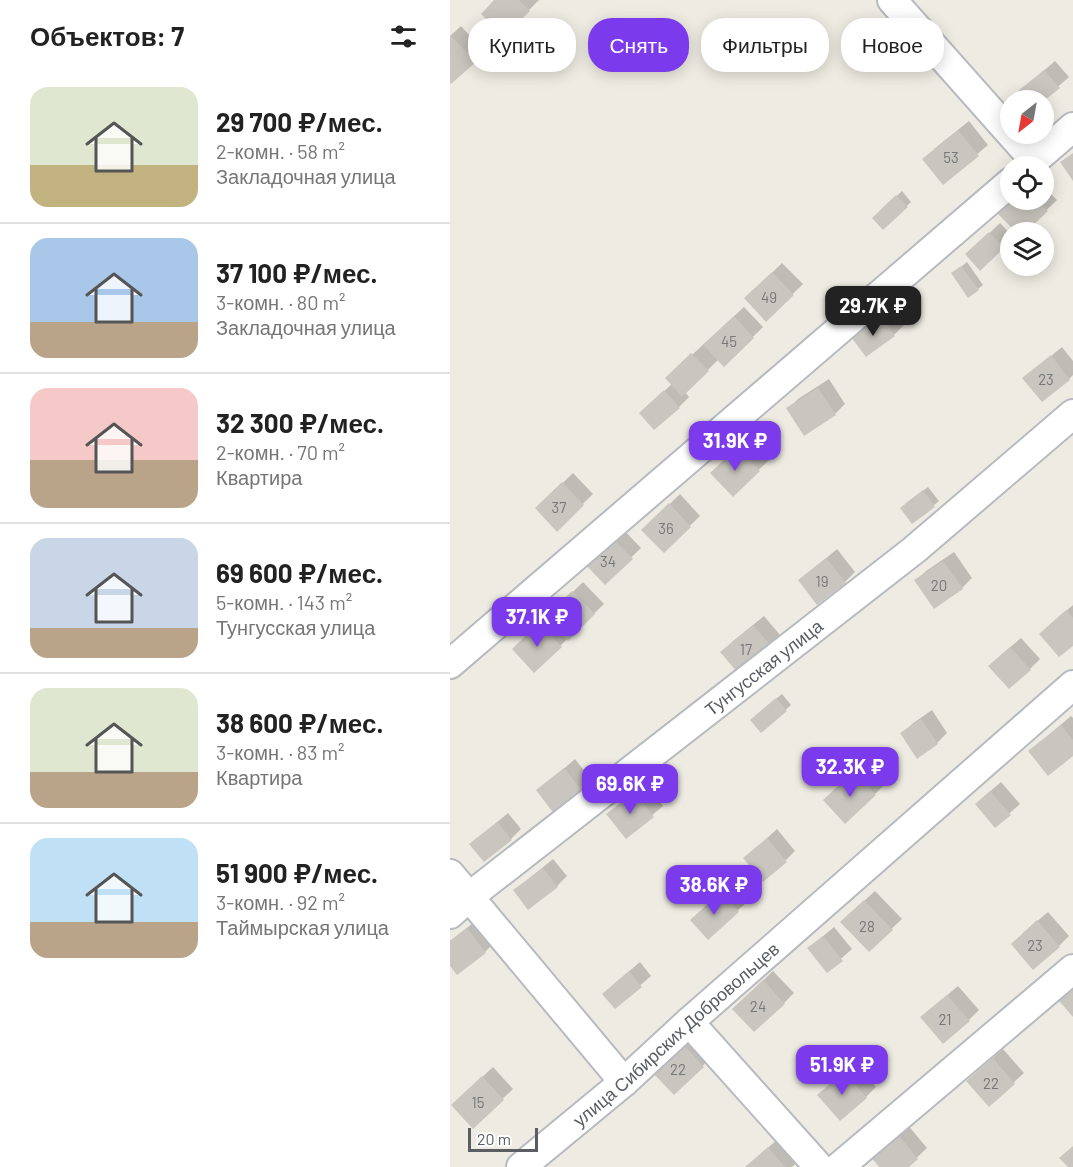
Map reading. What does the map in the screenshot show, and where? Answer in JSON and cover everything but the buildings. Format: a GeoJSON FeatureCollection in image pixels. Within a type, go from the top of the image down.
{"type":"FeatureCollection","features":[{"type":"Feature","properties":{"kind":"street"},"geometry":{"type":"LineString","coordinates":[[891,0],[1025,156]]}},
{"type":"Feature","properties":{"kind":"street"},"geometry":{"type":"LineString","coordinates":[[1041,156],[1073,127]]}},
{"type":"Feature","properties":{"kind":"street"},"geometry":{"type":"LineString","coordinates":[[450,664],[1000,192]]}},
{"type":"Feature","properties":{"kind":"street","name":"Тунгусская улица"},"geometry":{"type":"LineString","coordinates":[[460,905],[914,550],[1073,414]]}},
{"type":"Feature","properties":{"kind":"street","name":"улица Сибирских Добровольцев"},"geometry":{"type":"LineString","coordinates":[[521,1167],[624,1082],[689,1022],[1073,685]]}},
{"type":"Feature","properties":{"kind":"street"},"geometry":{"type":"LineString","coordinates":[[450,874],[460,905],[624,1082]]}},
{"type":"Feature","properties":{"kind":"street"},"geometry":{"type":"LineString","coordinates":[[839,1167],[1073,969]]}},
{"type":"Feature","properties":{"kind":"street"},"geometry":{"type":"LineString","coordinates":[[689,1022],[819,1167]]}}]}
